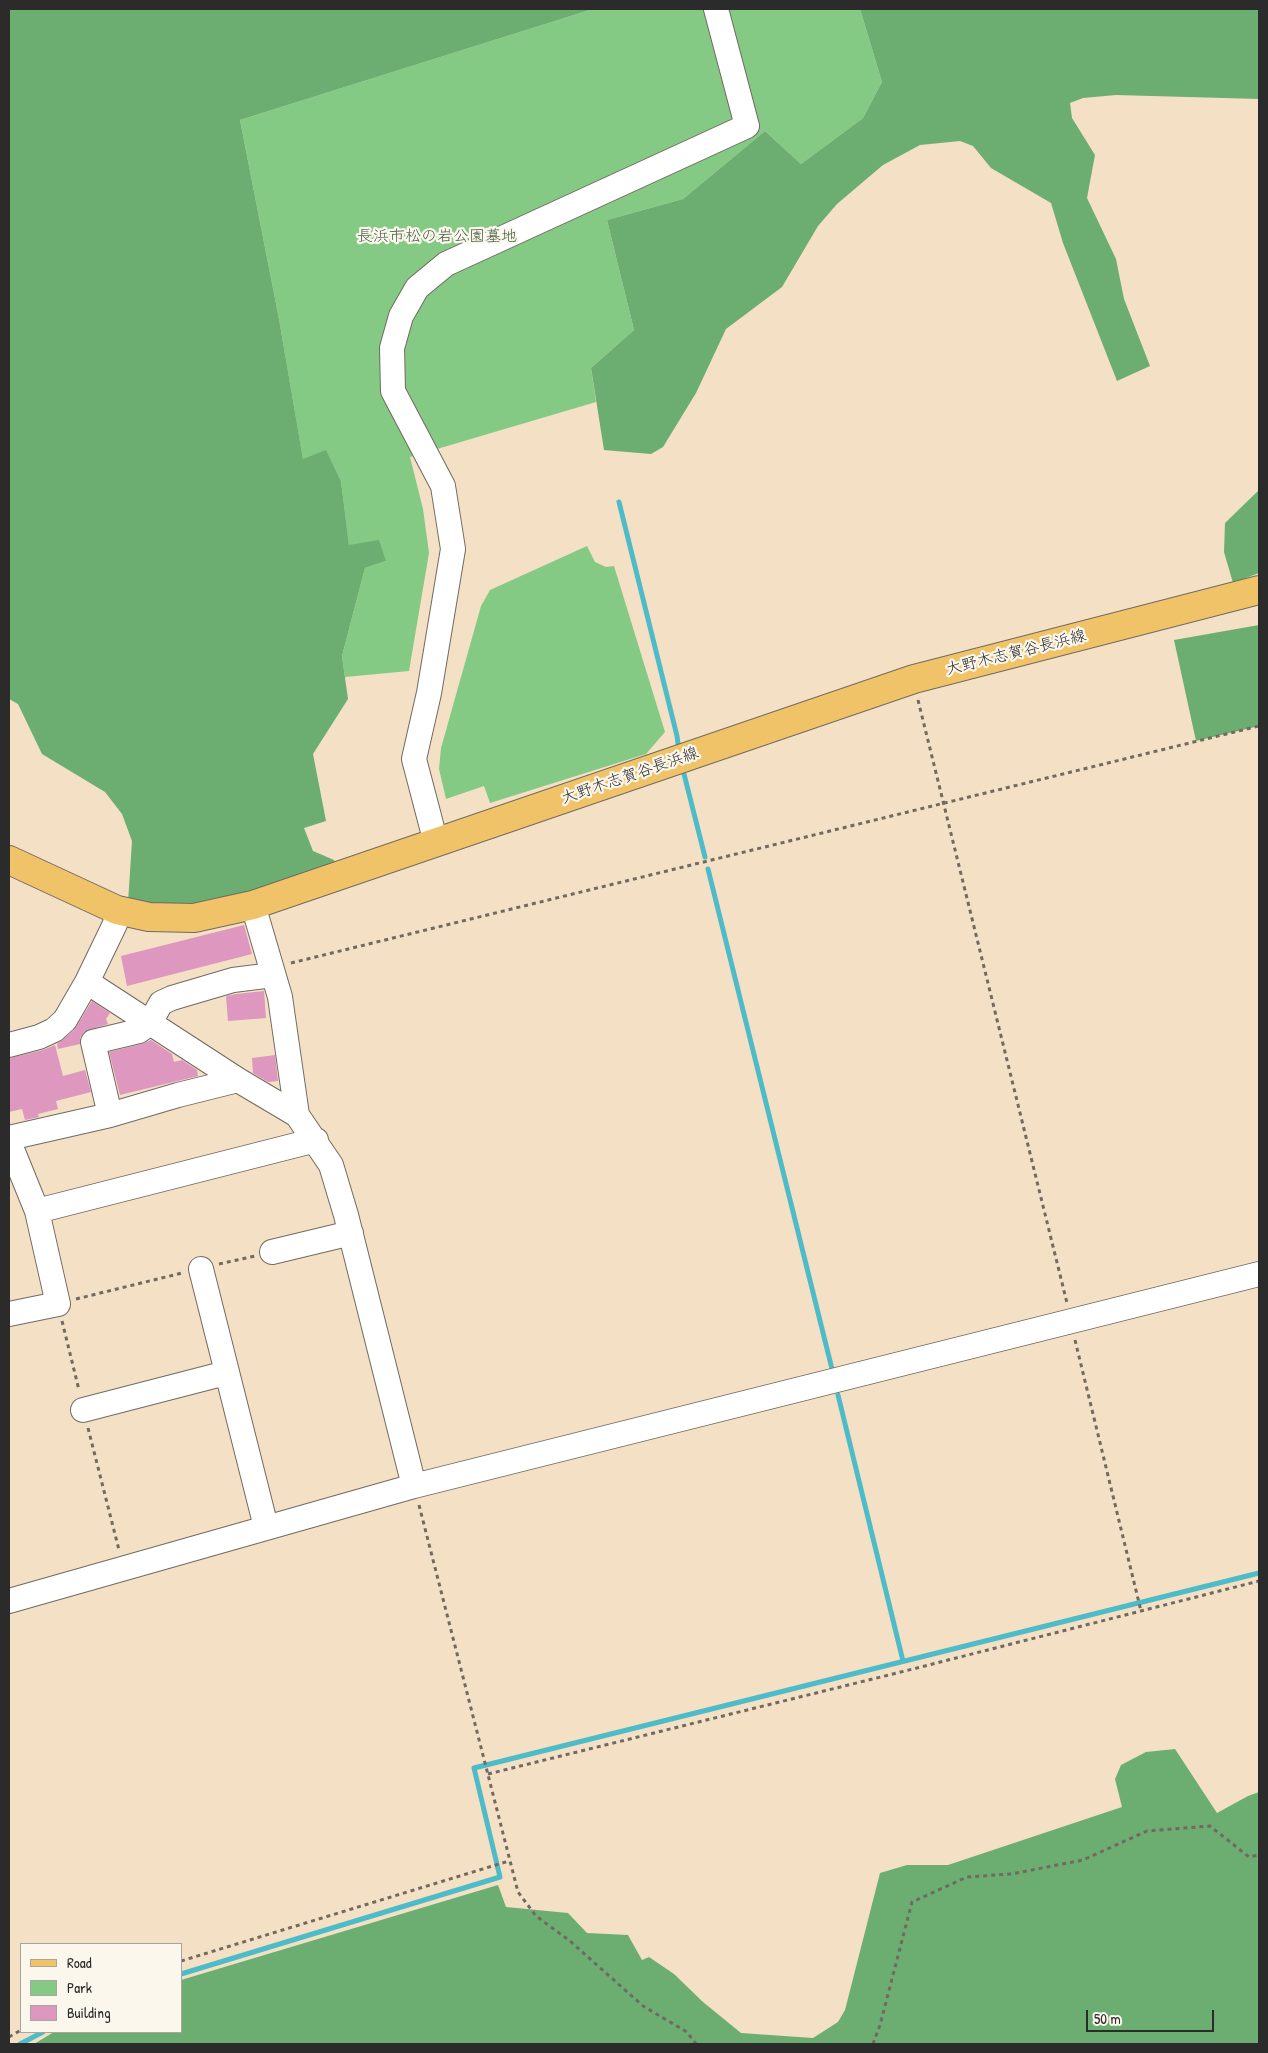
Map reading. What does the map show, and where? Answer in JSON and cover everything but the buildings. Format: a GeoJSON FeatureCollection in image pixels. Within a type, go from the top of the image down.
{"type":"FeatureCollection","features":[{"type":"Feature","properties":{"kind":"main road","name":"大野木志賀谷長浜線"},"geometry":{"type":"LineString","coordinates":[[9,860],[117,910],[149,916],[194,918],[253,905],[914,679],[1259,590]]}},
{"type":"Feature","properties":{"kind":"street"},"geometry":{"type":"LineString","coordinates":[[436,843],[414,760],[429,693],[453,549],[443,486],[393,390],[392,348],[400,316],[418,288],[446,264],[747,126],[716,9]]}},
{"type":"Feature","properties":{"kind":"street"},"geometry":{"type":"LineString","coordinates":[[253,905],[280,998],[297,1115]]}},
{"type":"Feature","properties":{"kind":"street"},"geometry":{"type":"LineString","coordinates":[[9,1045],[39,1037],[54,1030],[65,1020],[87,982],[115,924],[117,910]]}},
{"type":"Feature","properties":{"kind":"street"},"geometry":{"type":"LineString","coordinates":[[110,1115],[93,1042],[139,1031],[150,1023],[161,1003],[172,998],[234,980],[272,972]]}},
{"type":"Feature","properties":{"kind":"street"},"geometry":{"type":"LineString","coordinates":[[87,982],[238,1080],[297,1115],[316,1140],[331,1165],[414,1486]]}},
{"type":"Feature","properties":{"kind":"street"},"geometry":{"type":"LineString","coordinates":[[9,1314],[58,1304],[37,1211],[9,1140],[238,1080]]}},
{"type":"Feature","properties":{"kind":"street"},"geometry":{"type":"LineString","coordinates":[[37,1211],[316,1140]]}},
{"type":"Feature","properties":{"kind":"street"},"geometry":{"type":"LineString","coordinates":[[272,1252],[350,1233]]}},
{"type":"Feature","properties":{"kind":"street"},"geometry":{"type":"LineString","coordinates":[[202,1268],[226,1373],[266,1527]]}},
{"type":"Feature","properties":{"kind":"street"},"geometry":{"type":"LineString","coordinates":[[9,1602],[414,1486],[1259,1274]]}},
{"type":"Feature","properties":{"kind":"street"},"geometry":{"type":"LineString","coordinates":[[83,1410],[226,1373]]}},
{"type":"Feature","properties":{"kind":"path"},"geometry":{"type":"LineString","coordinates":[[914,679],[1141,1611]]}},
{"type":"Feature","properties":{"kind":"path"},"geometry":{"type":"LineString","coordinates":[[272,972],[943,802],[1259,726]]}},
{"type":"Feature","properties":{"kind":"path"},"geometry":{"type":"LineString","coordinates":[[124,1568],[58,1304],[272,1252]]}},
{"type":"Feature","properties":{"kind":"path"},"geometry":{"type":"LineString","coordinates":[[414,1486],[518,1892],[536,1916],[570,1941],[642,2006],[688,2032],[696,2044]]}},
{"type":"Feature","properties":{"kind":"path"},"geometry":{"type":"LineString","coordinates":[[488,1774],[905,1672],[1259,1581]]}},
{"type":"Feature","properties":{"kind":"path"},"geometry":{"type":"LineString","coordinates":[[873,2044],[880,2025],[912,1902],[967,1877],[1010,1874],[1083,1860],[1147,1831],[1210,1826],[1249,1857],[1259,1856]]}},
{"type":"Feature","properties":{"kind":"path"},"geometry":{"type":"LineString","coordinates":[[182,1961],[509,1861]]}},
{"type":"Feature","properties":{"kind":"path"},"geometry":{"type":"LineString","coordinates":[[9,2037],[20,2031]]}},
{"type":"Feature","properties":{"kind":"green space"},"geometry":{"type":"Polygon","coordinates":[[[9,9],[593,9],[240,120],[279,319],[303,459],[326,450],[341,481],[349,545],[379,540],[386,561],[365,568],[342,656],[348,699],[313,754],[326,821],[304,828],[313,851],[334,860],[335,866],[330,872],[206,903],[128,903],[132,841],[122,814],[105,792],[42,754],[18,704],[9,699],[9,9]]]}},
{"type":"Feature","properties":{"kind":"green space","name":"長浜市松の岩公園墓地"},"geometry":{"type":"Polygon","coordinates":[[[593,9],[860,9],[882,82],[863,118],[801,164],[765,131],[683,199],[607,220],[634,330],[591,368],[596,402],[410,457],[423,509],[429,553],[409,671],[345,677],[342,656],[365,568],[386,561],[349,546],[341,481],[326,451],[303,460],[279,319],[240,120],[593,9]]]}},
{"type":"Feature","properties":{"kind":"green space"},"geometry":{"type":"Polygon","coordinates":[[[860,9],[1259,9],[1259,99],[1116,95],[1083,98],[1070,103],[1072,118],[1095,155],[1087,198],[1116,259],[1124,299],[1150,366],[1117,381],[1063,243],[1051,203],[991,168],[973,146],[960,141],[920,145],[883,165],[837,204],[818,226],[782,287],[726,329],[696,393],[663,447],[651,454],[604,450],[591,368],[634,330],[607,220],[683,199],[765,131],[801,164],[863,118],[882,82],[860,9]]]}},
{"type":"Feature","properties":{"kind":"green space"},"geometry":{"type":"Polygon","coordinates":[[[1259,490],[1259,573],[1233,583],[1224,552],[1225,523],[1259,490]]]}},
{"type":"Feature","properties":{"kind":"green space"},"geometry":{"type":"Polygon","coordinates":[[[587,546],[595,562],[606,567],[614,566],[665,732],[646,754],[490,803],[484,786],[446,799],[439,769],[441,748],[481,606],[490,590],[587,546]]]}},
{"type":"Feature","properties":{"kind":"green space"},"geometry":{"type":"Polygon","coordinates":[[[1259,625],[1259,726],[1196,741],[1174,640],[1259,625]]]}},
{"type":"Feature","properties":{"kind":"green space"},"geometry":{"type":"Polygon","coordinates":[[[1175,1749],[1217,1813],[1259,1792],[1259,2044],[34,2044],[52,2033],[182,2033],[182,1980],[498,1885],[506,1907],[568,1913],[587,1933],[628,1935],[642,1960],[649,1957],[674,1974],[703,2002],[741,2033],[813,2038],[838,2022],[845,2010],[880,1873],[907,1865],[948,1865],[1122,1807],[1115,1779],[1121,1765],[1146,1752],[1175,1749]]]}},
{"type":"Feature","properties":{"kind":"waterway"},"geometry":{"type":"LineString","coordinates":[[619,502],[677,736],[679,751]]}},
{"type":"Feature","properties":{"kind":"waterway"},"geometry":{"type":"LineString","coordinates":[[684,774],[705,857]]}},
{"type":"Feature","properties":{"kind":"waterway"},"geometry":{"type":"LineString","coordinates":[[708,869],[832,1369]]}},
{"type":"Feature","properties":{"kind":"waterway"},"geometry":{"type":"LineString","coordinates":[[838,1395],[903,1661]]}},
{"type":"Feature","properties":{"kind":"waterway"},"geometry":{"type":"LineString","coordinates":[[182,1974],[500,1877],[474,1768],[1259,1573]]}},
{"type":"Feature","properties":{"kind":"waterway"},"geometry":{"type":"LineString","coordinates":[[20,2044],[41,2033]]}}]}
